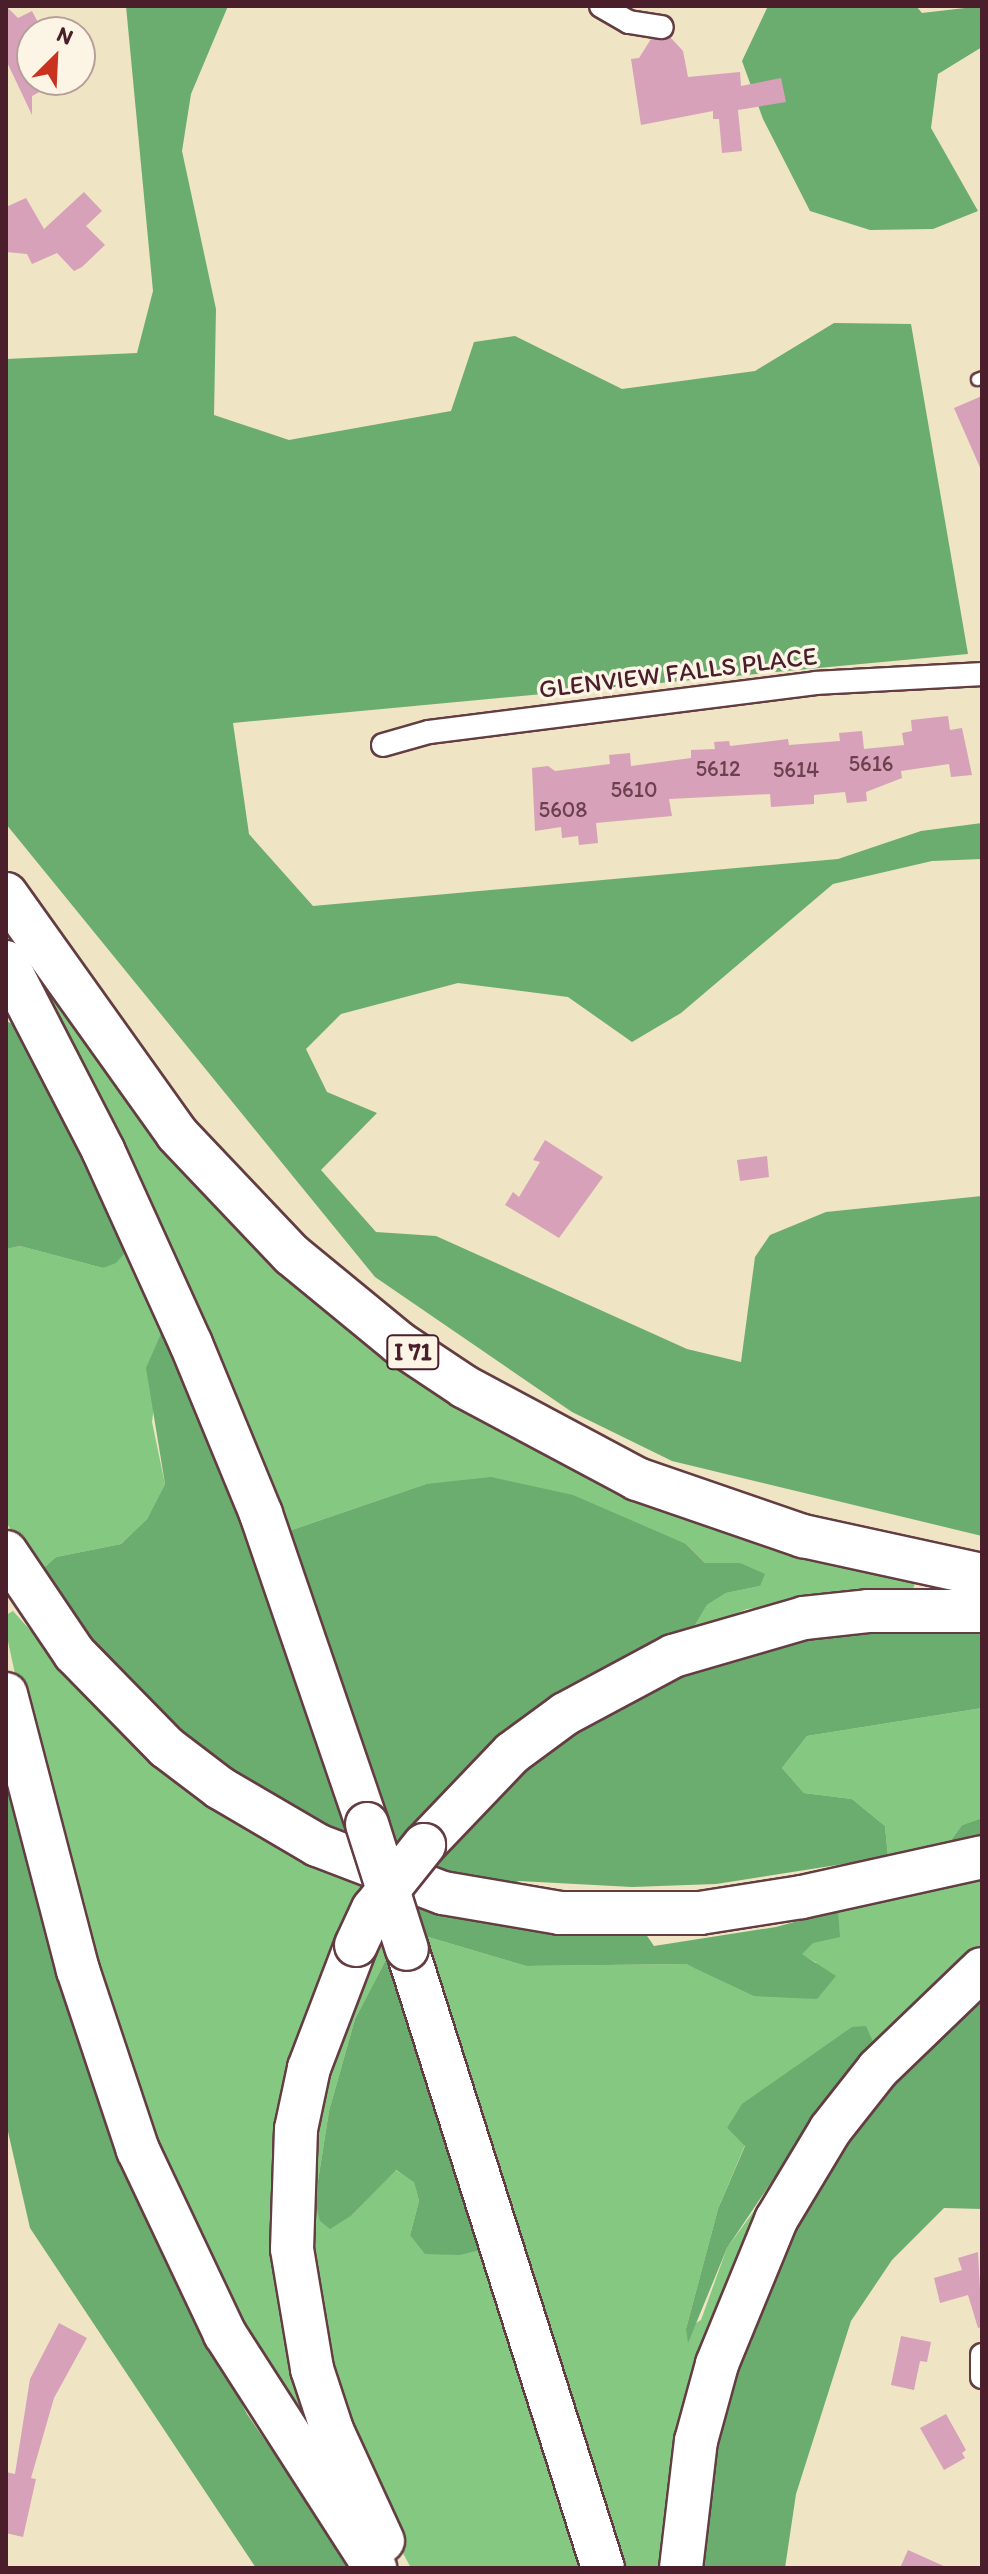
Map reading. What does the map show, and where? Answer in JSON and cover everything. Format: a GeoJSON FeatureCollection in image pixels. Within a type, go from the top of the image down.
{"type":"FeatureCollection","features":[{"type":"Feature","properties":{"kind":"highway","name":"I 71"},"geometry":{"type":"LineString","coordinates":[[6,894],[177,1134],[292,1255],[399,1343],[562,1442],[650,1484],[803,1536],[982,1575]]}},
{"type":"Feature","properties":{"kind":"highway"},"geometry":{"type":"LineString","coordinates":[[6,962],[103,1150],[191,1344],[266,1529],[367,1824],[603,2568]]}},
{"type":"Feature","properties":{"kind":"highway"},"geometry":{"type":"LineString","coordinates":[[6,1552],[74,1653],[166,1747],[279,1826],[443,1893],[560,1913],[700,1913],[802,1897],[982,1857]]}},
{"type":"Feature","properties":{"kind":"highway"},"geometry":{"type":"LineString","coordinates":[[399,2568],[332,2430],[299,2308],[292,2249],[296,2129],[309,2068],[373,1909],[424,1845],[523,1745],[622,1680],[673,1656],[804,1618],[868,1611],[982,1611]]}},
{"type":"Feature","properties":{"kind":"highway"},"geometry":{"type":"LineString","coordinates":[[6,1694],[78,1970],[138,2150],[231,2346],[375,2568]]}},
{"type":"Feature","properties":{"kind":"highway"},"geometry":{"type":"LineString","coordinates":[[681,2568],[696,2441],[717,2364],[776,2220],[830,2130],[878,2069],[982,1969]]}},
{"type":"Feature","properties":{"kind":"street"},"geometry":{"type":"LineString","coordinates":[[601,6],[629,22],[662,27]]}},
{"type":"Feature","properties":{"kind":"street","name":"GLENVIEW FALLS PLACE"},"geometry":{"type":"LineString","coordinates":[[383,745],[429,732],[816,683],[982,674]]}},
{"type":"Feature","properties":{"kind":"street"},"geometry":{"type":"LineString","coordinates":[[982,2355],[982,2377]]}},
{"type":"Feature","properties":{"kind":"green space"},"geometry":{"type":"Polygon","coordinates":[[[126,6],[228,6],[191,94],[182,151],[216,309],[214,415],[289,440],[451,411],[474,342],[515,336],[622,389],[755,371],[834,323],[911,324],[968,654],[233,723],[249,834],[313,906],[838,859],[921,831],[982,823],[982,859],[932,861],[833,884],[681,1013],[632,1042],[568,997],[458,983],[341,1014],[306,1049],[327,1092],[377,1113],[321,1170],[376,1232],[436,1236],[687,1349],[741,1362],[755,1257],[770,1235],[826,1212],[982,1196],[982,1536],[672,1461],[572,1412],[375,1277],[6,824],[6,359],[137,353],[153,291],[126,6]]]}},
{"type":"Feature","properties":{"kind":"green space"},"geometry":{"type":"Polygon","coordinates":[[[768,6],[916,6],[922,13],[982,6],[982,47],[938,74],[931,128],[978,211],[933,229],[870,230],[810,211],[763,119],[742,61],[768,6]]]}},
{"type":"Feature","properties":{"kind":"green space"},"geometry":{"type":"Polygon","coordinates":[[[6,929],[370,1341],[915,1583],[913,1589],[747,1609],[691,1632],[707,1605],[726,1593],[760,1586],[740,1563],[705,1563],[686,1544],[426,1484],[286,1532],[46,1003],[6,929]]]}},
{"type":"Feature","properties":{"kind":"green space"},"geometry":{"type":"Polygon","coordinates":[[[6,1021],[19,1027],[129,1248],[116,1263],[103,1268],[20,1246],[6,1249],[6,1021]]]}},
{"type":"Feature","properties":{"kind":"green space"},"geometry":{"type":"Polygon","coordinates":[[[20,1246],[103,1268],[129,1248],[164,1327],[152,1422],[165,1484],[147,1519],[121,1544],[56,1557],[38,1573],[6,1522],[6,1249],[20,1246]]]}},
{"type":"Feature","properties":{"kind":"green space"},"geometry":{"type":"Polygon","coordinates":[[[164,1327],[303,1679],[334,1800],[341,1800],[358,1849],[268,1803],[104,1669],[38,1573],[56,1557],[121,1544],[147,1519],[165,1484],[146,1368],[164,1327]]]}},
{"type":"Feature","properties":{"kind":"green space"},"geometry":{"type":"Polygon","coordinates":[[[491,1477],[573,1495],[686,1544],[705,1563],[740,1563],[765,1574],[760,1586],[726,1593],[707,1605],[691,1632],[394,1855],[286,1532],[426,1484],[491,1477]]]}},
{"type":"Feature","properties":{"kind":"green space"},"geometry":{"type":"Polygon","coordinates":[[[13,1611],[102,1710],[309,1862],[369,1889],[285,2095],[335,2477],[184,2227],[131,2075],[26,1725],[6,1632],[6,1615],[13,1611]]]}},
{"type":"Feature","properties":{"kind":"green space"},"geometry":{"type":"Polygon","coordinates":[[[982,1624],[982,1708],[807,1736],[782,1768],[804,1793],[852,1799],[885,1826],[888,1857],[716,1884],[632,1887],[519,1881],[502,1889],[425,1869],[574,1721],[767,1638],[982,1624]]]}},
{"type":"Feature","properties":{"kind":"green space"},"geometry":{"type":"Polygon","coordinates":[[[982,1708],[982,1818],[962,1825],[946,1847],[888,1857],[885,1826],[852,1799],[804,1793],[782,1768],[807,1736],[982,1708]]]}},
{"type":"Feature","properties":{"kind":"green space"},"geometry":{"type":"Polygon","coordinates":[[[6,1777],[41,1917],[101,2101],[171,2267],[247,2414],[353,2568],[256,2568],[30,2228],[6,2123],[6,1777]]]}},
{"type":"Feature","properties":{"kind":"green space"},"geometry":{"type":"Polygon","coordinates":[[[982,1818],[982,1840],[946,1847],[962,1825],[982,1818]]]}},
{"type":"Feature","properties":{"kind":"green space"},"geometry":{"type":"Polygon","coordinates":[[[982,1873],[982,1945],[948,1970],[874,2044],[727,2128],[745,2145],[718,2209],[686,2329],[701,2320],[727,2248],[764,2197],[769,2201],[694,2389],[670,2478],[665,2568],[622,2568],[418,1934],[526,1966],[686,1964],[710,1974],[817,1963],[801,1954],[838,1910],[982,1873]]]}},
{"type":"Feature","properties":{"kind":"green space"},"geometry":{"type":"Polygon","coordinates":[[[408,1902],[645,1933],[654,1946],[776,1927],[838,1910],[840,1937],[813,1943],[802,1954],[836,1976],[817,1999],[754,1996],[686,1964],[526,1966],[418,1934],[408,1902]]]}},
{"type":"Feature","properties":{"kind":"green space"},"geometry":{"type":"Polygon","coordinates":[[[383,1931],[390,1952],[355,2019],[329,2111],[315,2200],[352,2215],[395,2170],[414,2181],[419,2201],[410,2235],[484,2249],[584,2568],[411,2568],[371,2494],[306,2293],[312,2106],[383,1931]]]}},
{"type":"Feature","properties":{"kind":"green space"},"geometry":{"type":"Polygon","coordinates":[[[390,1952],[484,2249],[460,2255],[425,2254],[410,2235],[419,2201],[414,2182],[396,2170],[352,2215],[330,2229],[320,2221],[315,2200],[329,2111],[355,2019],[390,1952]]]}},
{"type":"Feature","properties":{"kind":"green space"},"geometry":{"type":"Polygon","coordinates":[[[982,1986],[982,2209],[944,2208],[892,2260],[851,2321],[796,2494],[785,2568],[699,2568],[716,2418],[758,2289],[840,2136],[982,1986]]]}},
{"type":"Feature","properties":{"kind":"green space"},"geometry":{"type":"Polygon","coordinates":[[[866,2026],[874,2044],[819,2111],[727,2248],[688,2343],[686,2329],[718,2209],[745,2146],[727,2128],[742,2104],[852,2027],[866,2026]]]}},
{"type":"Feature","properties":{"kind":"building"},"geometry":{"type":"Polygon","coordinates":[[[6,6],[16,16],[16,81],[6,60],[6,6]]]}},
{"type":"Feature","properties":{"kind":"building"},"geometry":{"type":"Polygon","coordinates":[[[671,38],[683,51],[688,77],[740,72],[741,86],[781,78],[786,102],[738,110],[742,151],[722,153],[719,119],[713,119],[713,111],[641,125],[631,59],[639,58],[651,39],[671,38]]]}},
{"type":"Feature","properties":{"kind":"building"},"geometry":{"type":"Polygon","coordinates":[[[23,96],[32,96],[32,115],[23,96]]]}},
{"type":"Feature","properties":{"kind":"building"},"geometry":{"type":"Polygon","coordinates":[[[84,192],[102,211],[86,226],[105,245],[82,267],[74,271],[57,253],[32,264],[27,254],[6,252],[6,207],[26,198],[44,229],[84,192]]]}},
{"type":"Feature","properties":{"kind":"building"},"geometry":{"type":"Polygon","coordinates":[[[982,396],[982,472],[954,408],[982,396]]]}},
{"type":"Feature","properties":{"kind":"building"},"geometry":{"type":"Polygon","coordinates":[[[948,716],[950,730],[962,728],[972,775],[951,777],[949,764],[901,771],[902,778],[866,792],[867,801],[847,803],[845,792],[814,795],[814,804],[771,807],[770,794],[669,799],[672,816],[596,823],[598,843],[579,845],[578,836],[562,838],[561,827],[535,831],[532,768],[548,766],[555,771],[610,764],[609,755],[630,753],[631,766],[691,758],[691,750],[715,749],[714,742],[729,741],[730,746],[788,739],[789,745],[840,741],[839,733],[862,731],[864,749],[904,745],[902,733],[912,731],[911,720],[948,716]]]}},
{"type":"Feature","properties":{"kind":"building"},"geometry":{"type":"Polygon","coordinates":[[[545,1140],[603,1177],[559,1238],[505,1205],[513,1192],[519,1197],[540,1162],[533,1160],[545,1140]]]}},
{"type":"Feature","properties":{"kind":"building"},"geometry":{"type":"Polygon","coordinates":[[[767,1156],[769,1177],[740,1181],[737,1160],[767,1156]]]}},
{"type":"Feature","properties":{"kind":"building"},"geometry":{"type":"Polygon","coordinates":[[[978,2252],[982,2327],[978,2328],[968,2295],[940,2303],[934,2278],[962,2270],[958,2258],[978,2252]]]}},
{"type":"Feature","properties":{"kind":"building"},"geometry":{"type":"Polygon","coordinates":[[[59,2323],[87,2338],[54,2398],[31,2478],[36,2479],[23,2537],[6,2533],[6,2472],[15,2474],[30,2379],[59,2323]]]}},
{"type":"Feature","properties":{"kind":"building"},"geometry":{"type":"Polygon","coordinates":[[[901,2336],[931,2342],[927,2362],[920,2361],[914,2390],[891,2385],[901,2336]]]}},
{"type":"Feature","properties":{"kind":"building"},"geometry":{"type":"Polygon","coordinates":[[[946,2414],[966,2450],[962,2453],[965,2458],[944,2470],[920,2428],[946,2414]]]}},
{"type":"Feature","properties":{"kind":"building"},"geometry":{"type":"Polygon","coordinates":[[[908,2550],[948,2568],[900,2568],[908,2550]]]}}]}
